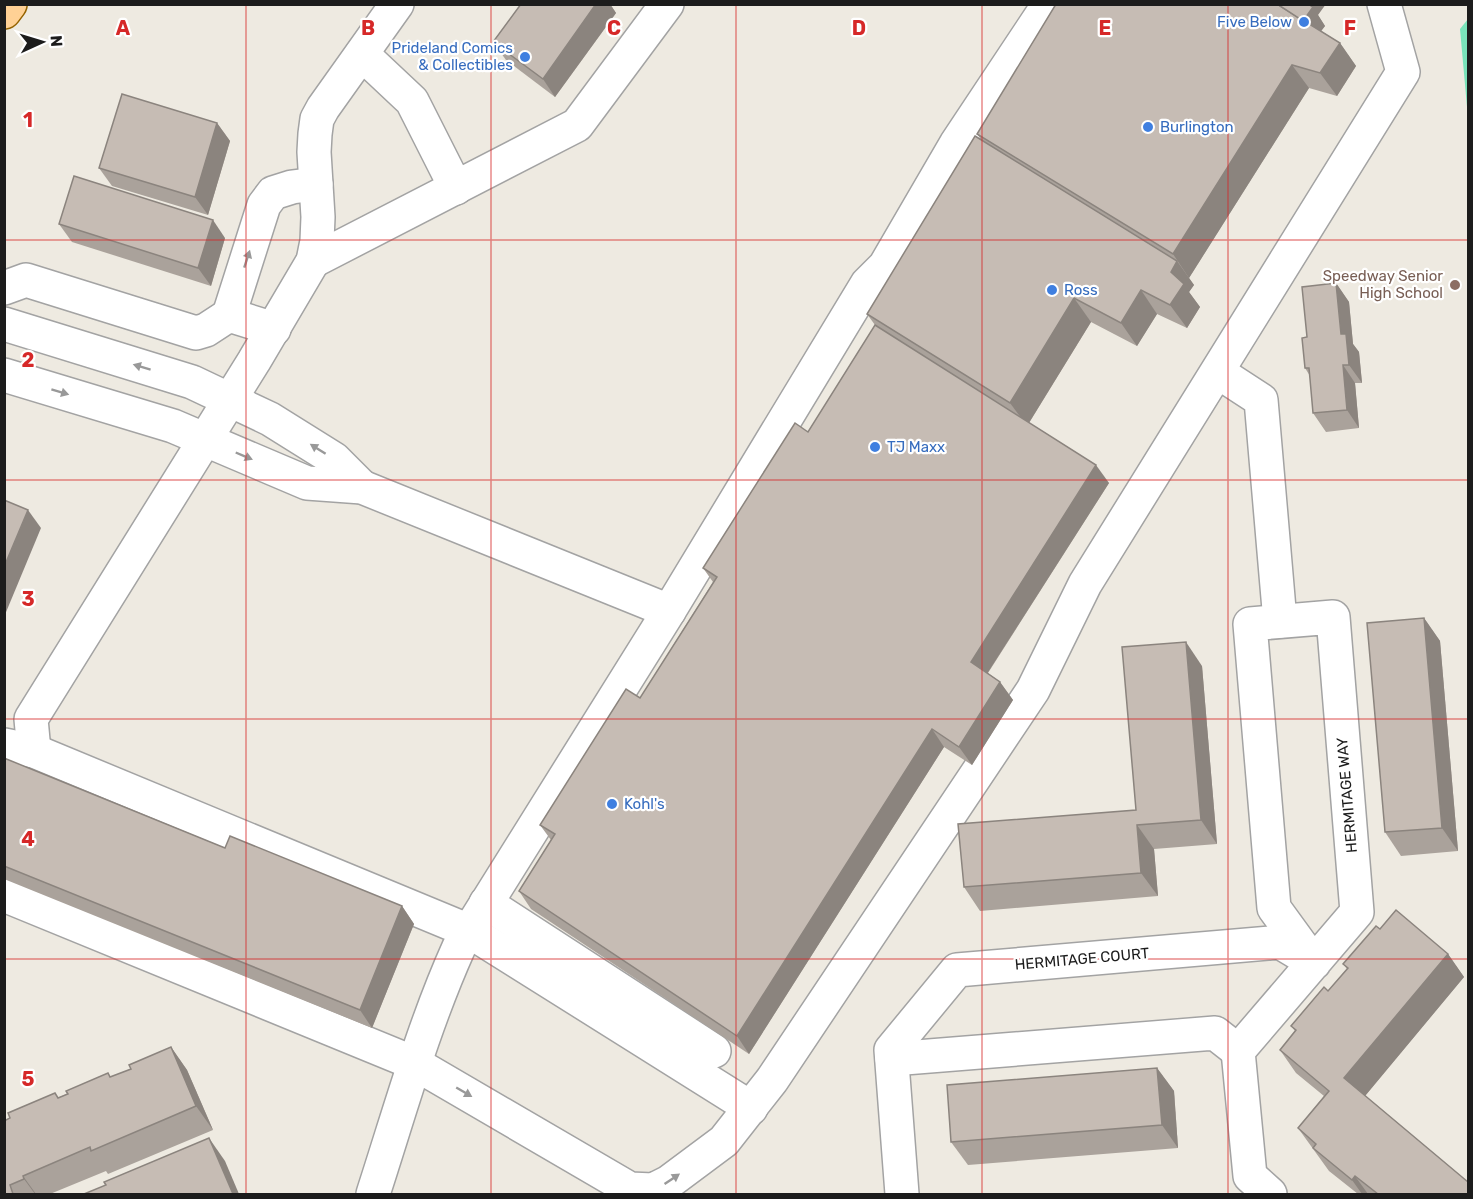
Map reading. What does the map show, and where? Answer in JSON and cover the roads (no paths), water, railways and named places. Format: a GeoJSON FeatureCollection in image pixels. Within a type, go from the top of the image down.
{"type":"FeatureCollection","features":[{"type":"Feature","properties":{"kind":"main road"},"geometry":{"type":"LineString","coordinates":[[4,12],[10,4]]}},
{"type":"Feature","properties":{"kind":"street"},"geometry":{"type":"LineString","coordinates":[[397,4],[317,119],[314,152],[318,217],[314,261],[31,719],[19,748],[469,931],[750,1108]]}},
{"type":"Feature","properties":{"kind":"street"},"geometry":{"type":"LineString","coordinates":[[314,261],[578,125],[667,4]]}},
{"type":"Feature","properties":{"kind":"street"},"geometry":{"type":"LineString","coordinates":[[373,1194],[414,1063],[443,981],[459,947],[669,611],[867,284],[885,266],[956,144],[1049,4]]}},
{"type":"Feature","properties":{"kind":"street"},"geometry":{"type":"LineString","coordinates":[[4,895],[414,1063],[630,1190],[653,1190],[669,1182],[724,1141],[772,1080],[1033,690],[1085,584],[1403,72],[1384,4]]}},
{"type":"Feature","properties":{"kind":"street"},"geometry":{"type":"LineString","coordinates":[[362,54],[412,101],[456,188]]}},
{"type":"Feature","properties":{"kind":"street"},"geometry":{"type":"LineString","coordinates":[[15,284],[196,333],[206,330],[230,315],[264,205],[273,193],[292,187],[316,184]]}},
{"type":"Feature","properties":{"kind":"street"},"geometry":{"type":"LineString","coordinates":[[230,315],[274,329]]}},
{"type":"Feature","properties":{"kind":"street"},"geometry":{"type":"LineString","coordinates":[[4,324],[192,382],[270,419],[334,459],[362,487]]}},
{"type":"Feature","properties":{"kind":"street"},"geometry":{"type":"LineString","coordinates":[[1218,372],[1261,400],[1280,621],[1250,624],[1274,909],[1314,963]]}},
{"type":"Feature","properties":{"kind":"street"},"geometry":{"type":"LineString","coordinates":[[4,375],[173,426],[307,483],[362,487],[669,611]]}},
{"type":"Feature","properties":{"kind":"street","name":"HERMITAGE WAY"},"geometry":{"type":"LineString","coordinates":[[1238,1051],[1357,912],[1332,617],[1280,621]]}},
{"type":"Feature","properties":{"kind":"street"},"geometry":{"type":"LineString","coordinates":[[486,903],[714,1051]]}},
{"type":"Feature","properties":{"kind":"street","name":"HERMITAGE COURT"},"geometry":{"type":"LineString","coordinates":[[892,1059],[891,1050],[957,970],[1280,942],[1314,963]]}},
{"type":"Feature","properties":{"kind":"street"},"geometry":{"type":"LineString","coordinates":[[902,1194],[892,1059],[1215,1033],[1238,1051],[1250,1176],[1270,1194]]}},
{"type":"Feature","properties":{"kind":"place","name":"Five Below"},"geometry":{"type":"Point","coordinates":[1304,22]}},
{"type":"Feature","properties":{"kind":"place","name":"Prideland Comics & Collectibles"},"geometry":{"type":"Point","coordinates":[525,57]}},
{"type":"Feature","properties":{"kind":"place","name":"Burlington"},"geometry":{"type":"Point","coordinates":[1148,127]}},
{"type":"Feature","properties":{"kind":"place","name":"Speedway Senior High School"},"geometry":{"type":"Point","coordinates":[1455,285]}},
{"type":"Feature","properties":{"kind":"place","name":"Ross"},"geometry":{"type":"Point","coordinates":[1052,290]}},
{"type":"Feature","properties":{"kind":"place","name":"TJ Maxx"},"geometry":{"type":"Point","coordinates":[875,447]}},
{"type":"Feature","properties":{"kind":"place","name":"Kohl's"},"geometry":{"type":"Point","coordinates":[612,804]}}]}
